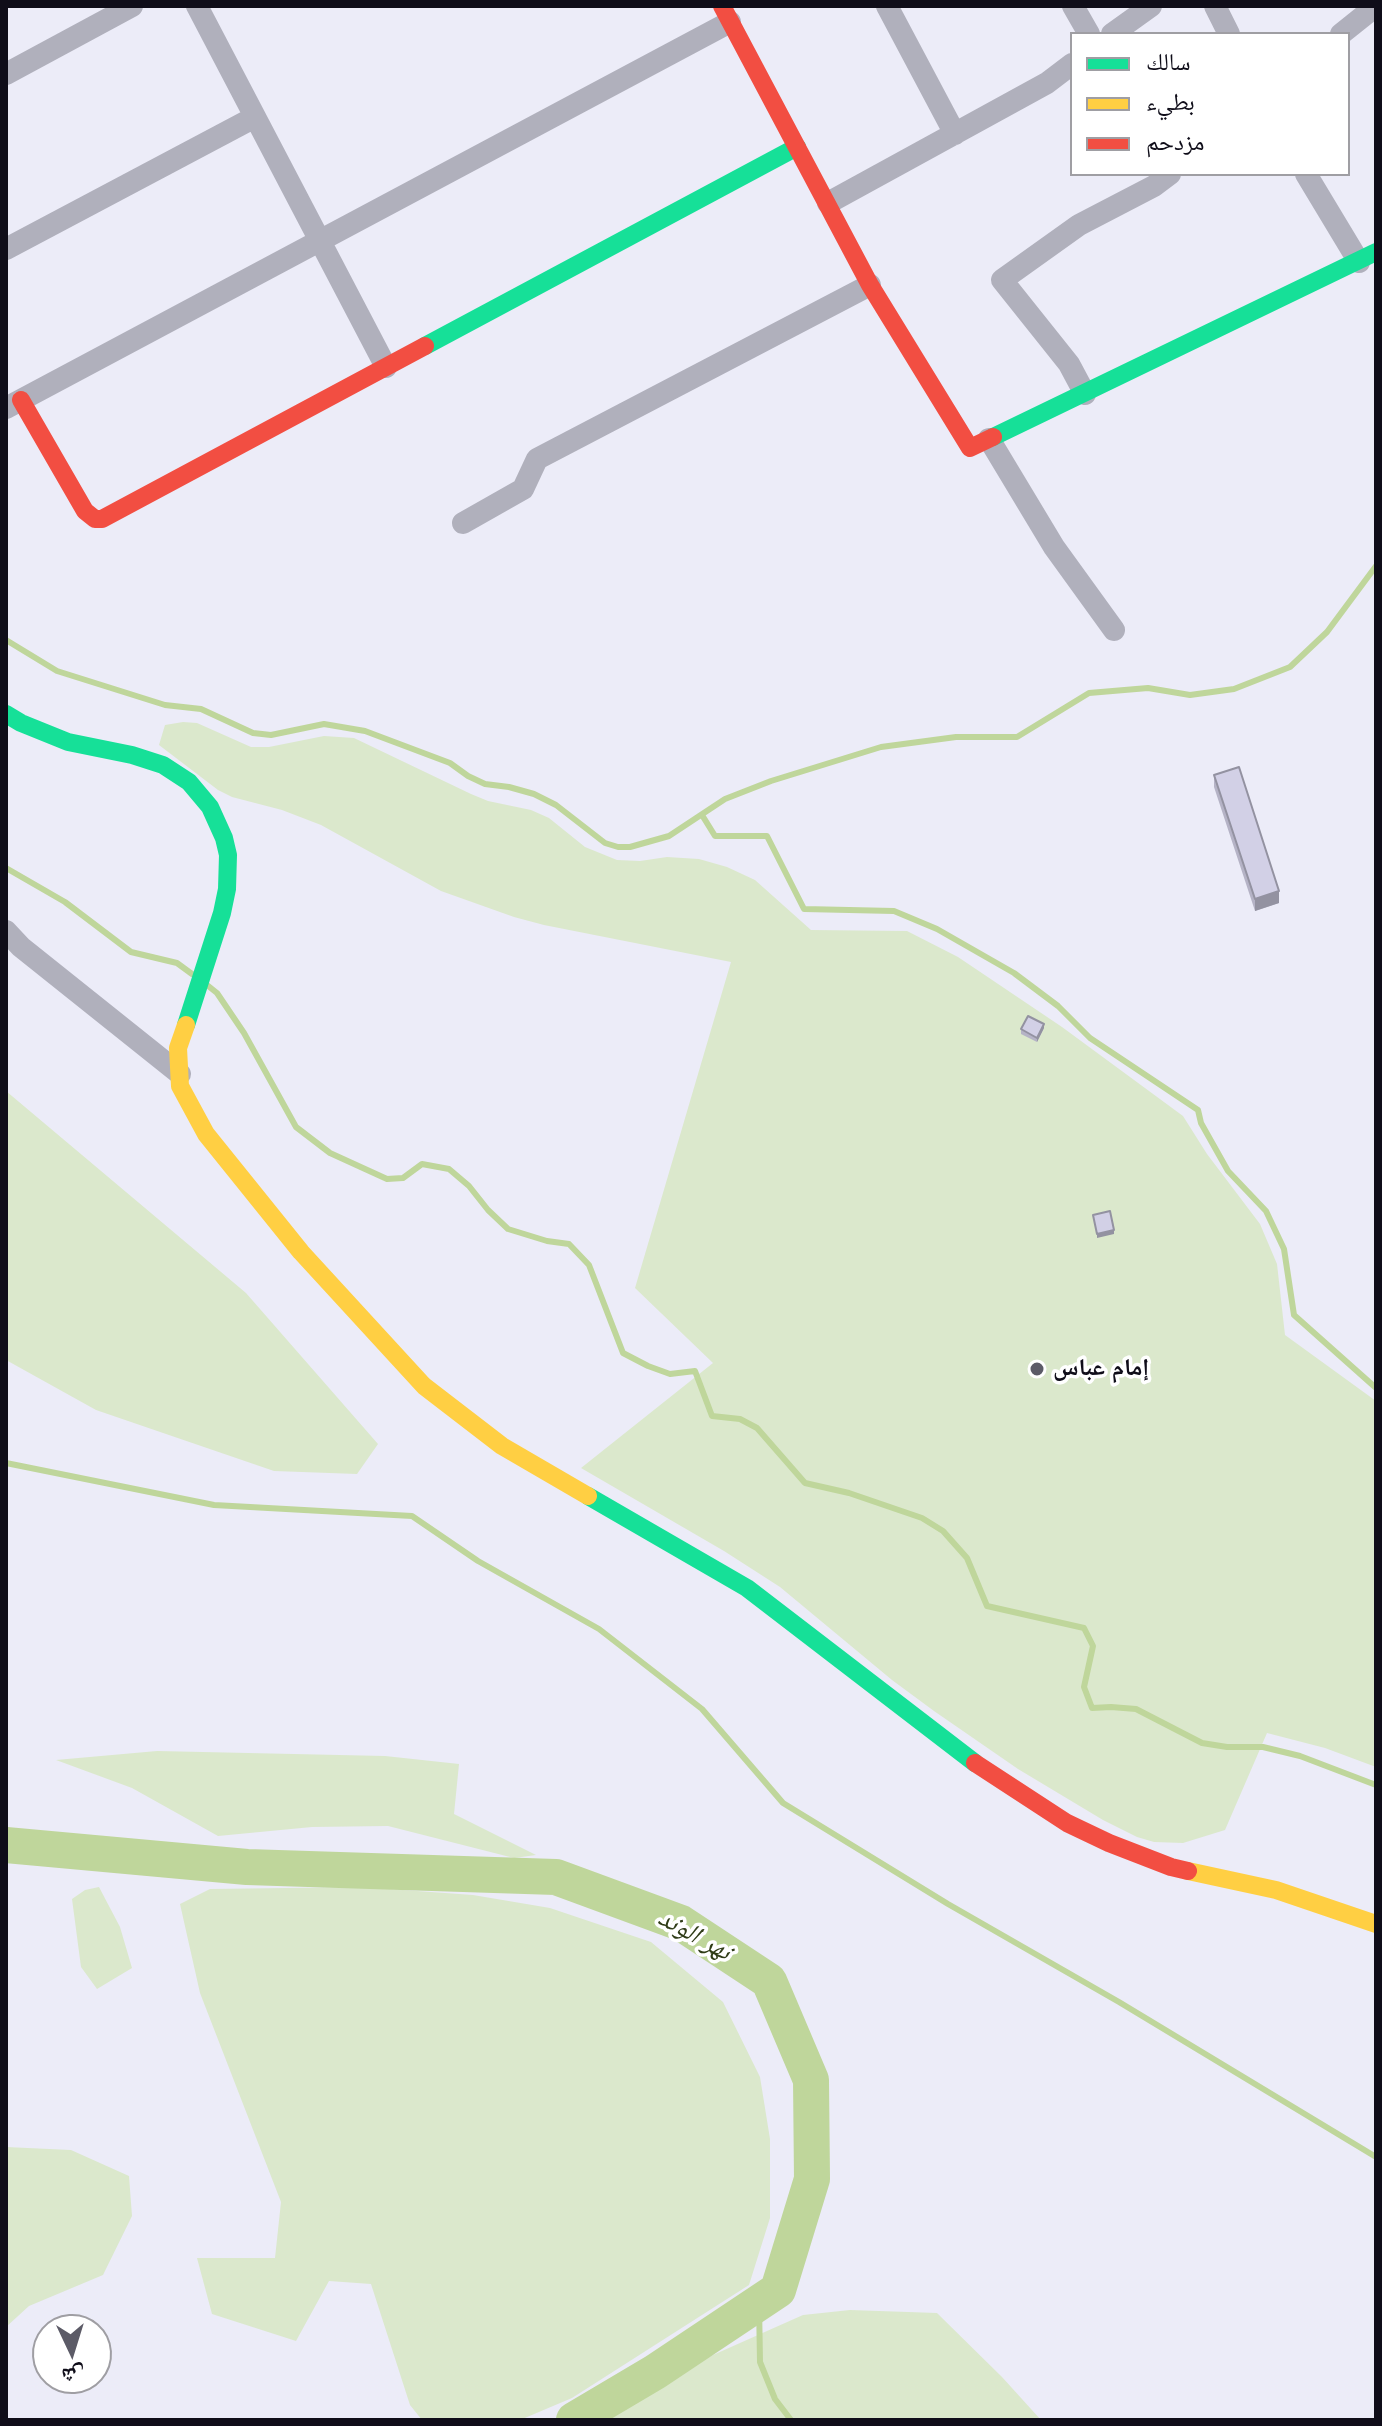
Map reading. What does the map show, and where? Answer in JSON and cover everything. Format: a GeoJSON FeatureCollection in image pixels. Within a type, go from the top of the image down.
{"type":"FeatureCollection","features":[{"type":"Feature","properties":{"kind":"main road"},"geometry":{"type":"LineString","coordinates":[[726,14],[870,285],[970,448],[1367,257]]}},
{"type":"Feature","properties":{"kind":"main road"},"geometry":{"type":"LineString","coordinates":[[13,404],[85,511],[95,519],[102,519],[797,147]]}},
{"type":"Feature","properties":{"kind":"main road"},"geometry":{"type":"LineString","coordinates":[[6,714],[68,742],[148,759],[176,773],[200,793],[210,807],[221,830],[229,872],[222,913],[178,1048],[180,1086],[206,1134],[301,1252],[424,1386],[502,1446],[747,1588],[963,1755],[1067,1823],[1171,1867],[1276,1890],[1376,1924]]}},
{"type":"Feature","properties":{"kind":"street"},"geometry":{"type":"LineString","coordinates":[[6,74],[132,6]]}},
{"type":"Feature","properties":{"kind":"street"},"geometry":{"type":"LineString","coordinates":[[197,6],[386,367]]}},
{"type":"Feature","properties":{"kind":"street"},"geometry":{"type":"LineString","coordinates":[[887,6],[955,134]]}},
{"type":"Feature","properties":{"kind":"street"},"geometry":{"type":"LineString","coordinates":[[1073,6],[1088,32]]}},
{"type":"Feature","properties":{"kind":"street"},"geometry":{"type":"LineString","coordinates":[[1115,32],[1151,6]]}},
{"type":"Feature","properties":{"kind":"street"},"geometry":{"type":"LineString","coordinates":[[1215,6],[1228,32]]}},
{"type":"Feature","properties":{"kind":"street"},"geometry":{"type":"LineString","coordinates":[[1344,32],[1376,6]]}},
{"type":"Feature","properties":{"kind":"street"},"geometry":{"type":"LineString","coordinates":[[13,404],[320,240],[726,14]]}},
{"type":"Feature","properties":{"kind":"street"},"geometry":{"type":"LineString","coordinates":[[828,203],[1047,83],[1070,66]]}},
{"type":"Feature","properties":{"kind":"street"},"geometry":{"type":"LineString","coordinates":[[6,249],[255,117]]}},
{"type":"Feature","properties":{"kind":"street"},"geometry":{"type":"LineString","coordinates":[[1085,394],[1069,364],[1002,280],[1079,225],[1167,176]]}},
{"type":"Feature","properties":{"kind":"street"},"geometry":{"type":"LineString","coordinates":[[1307,176],[1367,257]]}},
{"type":"Feature","properties":{"kind":"street"},"geometry":{"type":"LineString","coordinates":[[463,523],[523,489],[537,459],[870,285]]}},
{"type":"Feature","properties":{"kind":"street"},"geometry":{"type":"LineString","coordinates":[[989,439],[1054,547],[1114,630]]}},
{"type":"Feature","properties":{"kind":"street"},"geometry":{"type":"LineString","coordinates":[[6,931],[21,947],[180,1074]]}},
{"type":"Feature","properties":{"kind":"green space"},"geometry":{"type":"Polygon","coordinates":[[[197,723],[251,747],[269,747],[324,736],[354,738],[488,801],[531,810],[549,818],[585,847],[617,860],[699,859],[727,867],[755,880],[811,930],[907,931],[958,957],[1062,1027],[1183,1116],[1207,1154],[1260,1224],[1277,1264],[1285,1335],[1376,1401],[1376,1767],[1325,1748],[1267,1733],[1225,1830],[1183,1843],[1154,1842],[1137,1837],[1018,1769],[934,1711],[780,1587],[581,1468],[713,1363],[635,1288],[731,962],[544,925],[441,891],[321,825],[218,790],[159,745],[165,725],[197,723]]]}},
{"type":"Feature","properties":{"kind":"green space"},"geometry":{"type":"Polygon","coordinates":[[[6,1091],[246,1293],[378,1444],[357,1474],[274,1471],[96,1410],[6,1360],[6,1091]]]}},
{"type":"Feature","properties":{"kind":"green space"},"geometry":{"type":"Polygon","coordinates":[[[157,1751],[385,1756],[459,1764],[454,1814],[536,1855],[514,1858],[388,1826],[312,1827],[218,1836],[132,1788],[56,1760],[157,1751]]]}},
{"type":"Feature","properties":{"kind":"green space"},"geometry":{"type":"Polygon","coordinates":[[[99,1887],[120,1927],[132,1968],[97,1989],[81,1967],[72,1899],[85,1890],[99,1887]]]}},
{"type":"Feature","properties":{"kind":"green space"},"geometry":{"type":"Polygon","coordinates":[[[361,1887],[473,1895],[550,1908],[651,1942],[723,2002],[760,2077],[770,2139],[770,2218],[749,2285],[572,2398],[520,2420],[422,2420],[410,2405],[371,2284],[329,2281],[296,2341],[212,2314],[197,2258],[275,2258],[281,2202],[200,1993],[180,1904],[210,1889],[361,1887]]]}},
{"type":"Feature","properties":{"kind":"green space"},"geometry":{"type":"Polygon","coordinates":[[[6,2147],[71,2150],[129,2176],[132,2216],[103,2275],[29,2306],[6,2327],[6,2147]]]}},
{"type":"Feature","properties":{"kind":"green space"},"geometry":{"type":"Polygon","coordinates":[[[850,2310],[937,2313],[1041,2420],[605,2420],[695,2363],[803,2315],[850,2310]]]}},
{"type":"Feature","properties":{"kind":"building"},"geometry":{"type":"Polygon","coordinates":[[[1239,767],[1279,891],[1255,899],[1214,775],[1239,767]]]}},
{"type":"Feature","properties":{"kind":"building"},"geometry":{"type":"Polygon","coordinates":[[[1028,1016],[1044,1024],[1037,1038],[1021,1029],[1028,1016]]]}},
{"type":"Feature","properties":{"kind":"building"},"geometry":{"type":"Polygon","coordinates":[[[1110,1211],[1114,1230],[1097,1234],[1093,1215],[1110,1211]]]}},
{"type":"Feature","properties":{"kind":"waterway"},"geometry":{"type":"LineString","coordinates":[[6,640],[57,671],[165,705],[201,709],[253,733],[271,735],[324,724],[365,731],[450,763],[485,784],[534,794],[556,805],[605,843],[630,847],[669,836],[725,799],[771,781],[881,747],[956,737],[1017,737],[1089,693],[1148,688],[1190,695],[1234,689],[1290,667],[1327,632],[1376,566]]}},
{"type":"Feature","properties":{"kind":"waterway"},"geometry":{"type":"LineString","coordinates":[[702,815],[715,836],[767,836],[804,909],[894,911],[937,929],[1014,973],[1058,1006],[1090,1038],[1198,1110],[1201,1123],[1228,1171],[1266,1211],[1284,1249],[1294,1315],[1376,1388]]}},
{"type":"Feature","properties":{"kind":"waterway"},"geometry":{"type":"LineString","coordinates":[[6,868],[65,902],[131,952],[177,963],[192,974]]}},
{"type":"Feature","properties":{"kind":"waterway"},"geometry":{"type":"LineString","coordinates":[[207,985],[217,993],[244,1033],[296,1127],[330,1153],[387,1179],[403,1178],[422,1164],[449,1169],[508,1229],[569,1244],[589,1265],[623,1353],[670,1374],[695,1371],[712,1416],[740,1419],[757,1428],[805,1483],[849,1493],[922,1518],[943,1531],[967,1558],[987,1606],[1084,1628],[1093,1646],[1084,1687],[1092,1708],[1136,1709],[1202,1743],[1263,1747],[1300,1756],[1376,1785]]}},
{"type":"Feature","properties":{"kind":"waterway"},"geometry":{"type":"LineString","coordinates":[[6,1463],[214,1505],[412,1516],[478,1561],[599,1629],[702,1709],[783,1803],[1376,2157]]}},
{"type":"Feature","properties":{"kind":"waterway","name":"نهر الوند"},"geometry":{"type":"LineString","coordinates":[[6,1845],[247,1867],[556,1877],[681,1923],[769,1981],[811,2080],[812,2179],[778,2290],[655,2372],[574,2420]]}},
{"type":"Feature","properties":{"kind":"waterway"},"geometry":{"type":"LineString","coordinates":[[759,2303],[760,2362],[775,2399],[791,2420]]}},
{"type":"Feature","properties":{"kind":"traffic: fast"},"geometry":{"type":"LineString","coordinates":[[425,346],[797,147]]}},
{"type":"Feature","properties":{"kind":"traffic: fast"},"geometry":{"type":"LineString","coordinates":[[993,437],[1376,252]]}},
{"type":"Feature","properties":{"kind":"traffic: fast"},"geometry":{"type":"LineString","coordinates":[[6,714],[68,742],[132,755],[163,765],[189,782],[210,807],[228,855],[227,889],[186,1025]]}},
{"type":"Feature","properties":{"kind":"traffic: fast"},"geometry":{"type":"LineString","coordinates":[[588,1496],[747,1588],[975,1763]]}},
{"type":"Feature","properties":{"kind":"traffic: slow"},"geometry":{"type":"LineString","coordinates":[[186,1025],[178,1048],[180,1086],[206,1134],[301,1252],[424,1386],[502,1446],[588,1496]]}},
{"type":"Feature","properties":{"kind":"traffic: slow"},"geometry":{"type":"LineString","coordinates":[[1188,1871],[1276,1890],[1376,1924]]}},
{"type":"Feature","properties":{"kind":"traffic: jam"},"geometry":{"type":"LineString","coordinates":[[722,6],[870,285],[970,448],[993,437]]}},
{"type":"Feature","properties":{"kind":"traffic: jam"},"geometry":{"type":"LineString","coordinates":[[21,400],[85,511],[95,519],[102,519],[425,346]]}},
{"type":"Feature","properties":{"kind":"traffic: jam"},"geometry":{"type":"LineString","coordinates":[[975,1763],[1067,1823],[1109,1843],[1188,1871]]}},
{"type":"Feature","properties":{"kind":"place","name":"إمام عباس"},"geometry":{"type":"Point","coordinates":[1037,1369]}}]}
